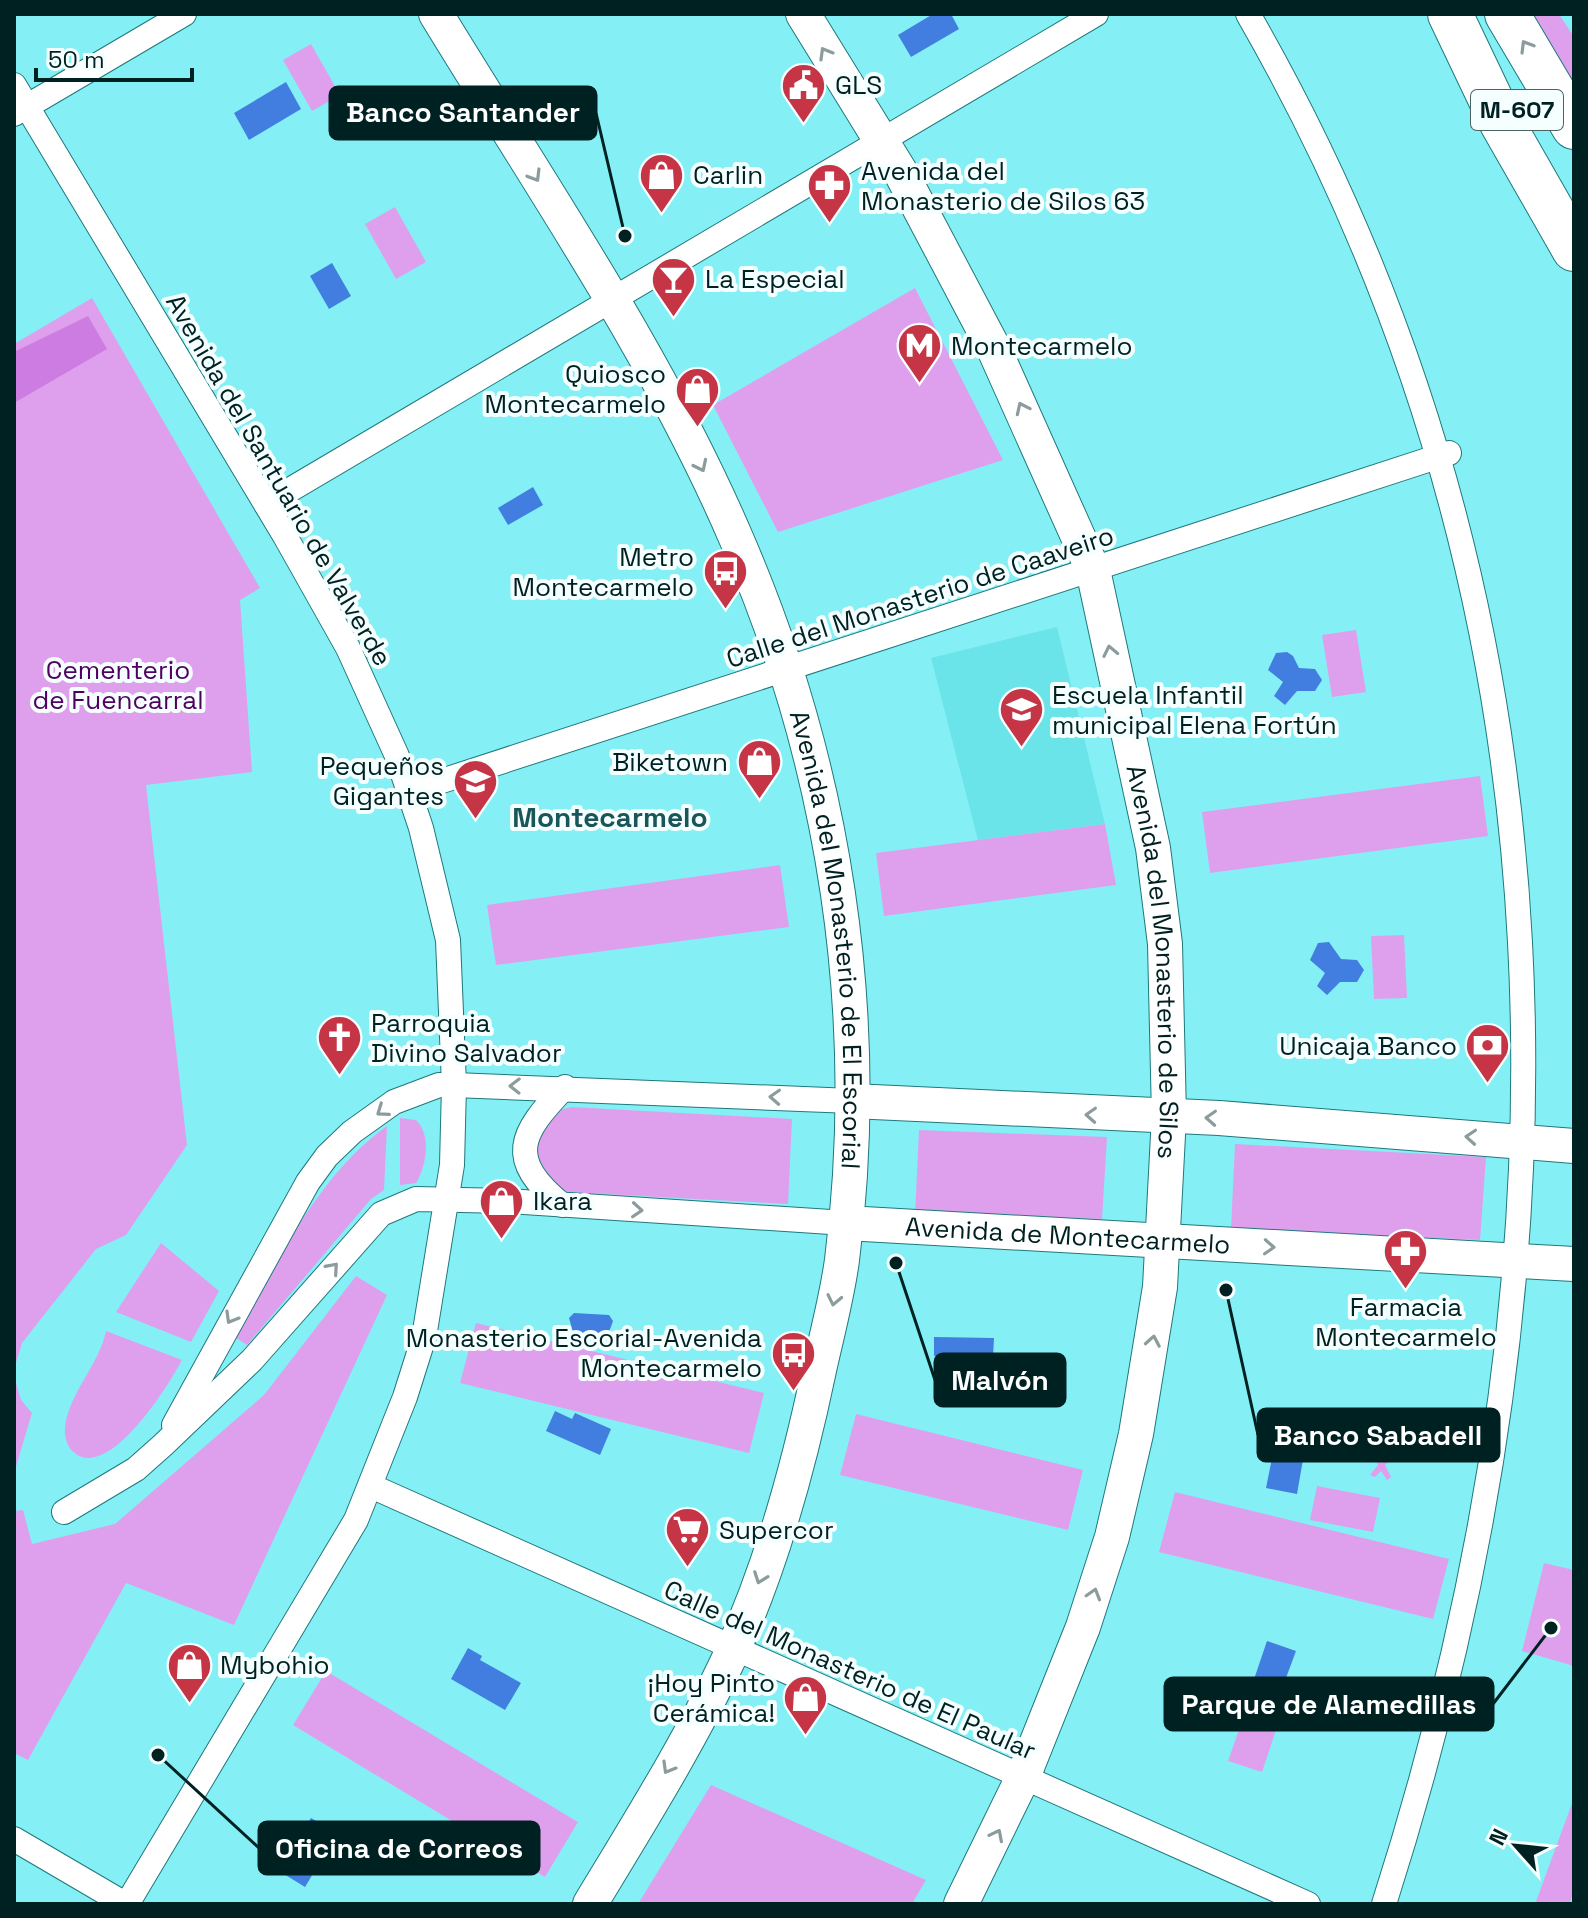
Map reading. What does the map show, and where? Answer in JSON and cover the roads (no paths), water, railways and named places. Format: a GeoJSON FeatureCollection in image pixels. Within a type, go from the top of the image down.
{"type":"FeatureCollection","features":[{"type":"Feature","properties":{"kind":"highway"},"geometry":{"type":"LineString","coordinates":[[1450,14],[1502,123],[1574,249]]}},
{"type":"Feature","properties":{"kind":"highway","name":"M-607"},"geometry":{"type":"LineString","coordinates":[[1457,14],[1574,207]]}},
{"type":"Feature","properties":{"kind":"highway","name":"M-607"},"geometry":{"type":"LineString","coordinates":[[1507,14],[1574,127]]}},
{"type":"Feature","properties":{"kind":"street"},"geometry":{"type":"LineString","coordinates":[[20,110],[184,14]]}},
{"type":"Feature","properties":{"kind":"street","name":"Avenida del Monasterio de El Escorial"},"geometry":{"type":"LineString","coordinates":[[436,14],[610,299],[678,419],[736,538],[786,670],[820,786],[840,888],[852,1101],[846,1223],[841,1266],[805,1438],[772,1545],[733,1650],[590,1904]]}},
{"type":"Feature","properties":{"kind":"street","name":"Avenida del Monasterio de Silos"},"geometry":{"type":"LineString","coordinates":[[803,14],[901,173],[994,349],[1093,570],[1153,848],[1165,944],[1169,1116],[1163,1240],[1154,1333],[1112,1537],[1083,1627],[1023,1777],[961,1904]]}},
{"type":"Feature","properties":{"kind":"street"},"geometry":{"type":"LineString","coordinates":[[266,504],[610,299],[841,166],[878,139],[1096,14]]}},
{"type":"Feature","properties":{"kind":"street"},"geometry":{"type":"LineString","coordinates":[[1248,14],[1342,190],[1390,293],[1449,453],[1503,657],[1529,801]]}},
{"type":"Feature","properties":{"kind":"street","name":"Avenida del Santuario de Valverde"},"geometry":{"type":"LineString","coordinates":[[14,85],[20,110],[266,504],[348,648],[397,756],[421,828],[448,940],[454,1085],[447,1198],[424,1337],[371,1486],[306,1608],[126,1904]]}},
{"type":"Feature","properties":{"kind":"street","name":"Calle del Monasterio de Caaveiro"},"geometry":{"type":"LineString","coordinates":[[408,792],[1449,453]]}},
{"type":"Feature","properties":{"kind":"street"},"geometry":{"type":"LineString","coordinates":[[163,1445],[220,1337],[308,1182],[327,1156],[352,1132],[394,1102],[439,1085],[565,1087],[1169,1116],[1554,1144]]}},
{"type":"Feature","properties":{"kind":"street"},"geometry":{"type":"LineString","coordinates":[[562,1205],[531,1176],[524,1159],[525,1136],[539,1114],[565,1087]]}},
{"type":"Feature","properties":{"kind":"street","name":"Avenida de Montecarmelo"},"geometry":{"type":"LineString","coordinates":[[64,1512],[136,1469],[163,1445],[252,1360],[381,1214],[416,1199],[447,1198],[1550,1262]]}},
{"type":"Feature","properties":{"kind":"street"},"geometry":{"type":"LineString","coordinates":[[1500,1533],[1520,1425]]}},
{"type":"Feature","properties":{"kind":"street","name":"Calle del Monasterio de El Paular"},"geometry":{"type":"LineString","coordinates":[[371,1486],[1308,1904]]}},
{"type":"Feature","properties":{"kind":"street"},"geometry":{"type":"LineString","coordinates":[[1384,1904],[1455,1709],[1495,1564]]}},
{"type":"Feature","properties":{"kind":"street"},"geometry":{"type":"LineString","coordinates":[[14,1839],[126,1904]]}},
{"type":"Feature","properties":{"kind":"place","name":"GLS"},"geometry":{"type":"Point","coordinates":[804,124]}},
{"type":"Feature","properties":{"kind":"place","name":"Carlin"},"geometry":{"type":"Point","coordinates":[662,214]}},
{"type":"Feature","properties":{"kind":"place","name":"Avenida del Monasterio de Silos 63"},"geometry":{"type":"Point","coordinates":[830,225]}},
{"type":"Feature","properties":{"kind":"place","name":"Banco Santander"},"geometry":{"type":"Point","coordinates":[625,236]}},
{"type":"Feature","properties":{"kind":"place","name":"La Especial"},"geometry":{"type":"Point","coordinates":[674,318]}},
{"type":"Feature","properties":{"kind":"place","name":"Montecarmelo"},"geometry":{"type":"Point","coordinates":[920,385]}},
{"type":"Feature","properties":{"kind":"place","name":"Quiosco Montecarmelo"},"geometry":{"type":"Point","coordinates":[697,428]}},
{"type":"Feature","properties":{"kind":"place","name":"Metro Montecarmelo"},"geometry":{"type":"Point","coordinates":[725,611]}},
{"type":"Feature","properties":{"kind":"place","name":"Escuela Infantil municipal Elena Fortún"},"geometry":{"type":"Point","coordinates":[1021,749]}},
{"type":"Feature","properties":{"kind":"place","name":"Biketown"},"geometry":{"type":"Point","coordinates":[759,801]}},
{"type":"Feature","properties":{"kind":"place","name":"Pequeños Gigantes"},"geometry":{"type":"Point","coordinates":[475,820]}},
{"type":"Feature","properties":{"kind":"place","name":"Parroquia Divino Salvador"},"geometry":{"type":"Point","coordinates":[340,1077]}},
{"type":"Feature","properties":{"kind":"place","name":"Unicaja Banco"},"geometry":{"type":"Point","coordinates":[1488,1085]}},
{"type":"Feature","properties":{"kind":"place","name":"Ikara"},"geometry":{"type":"Point","coordinates":[502,1240]}},
{"type":"Feature","properties":{"kind":"place","name":"Malvón"},"geometry":{"type":"Point","coordinates":[896,1263]}},
{"type":"Feature","properties":{"kind":"place","name":"Banco Sabadell"},"geometry":{"type":"Point","coordinates":[1226,1290]}},
{"type":"Feature","properties":{"kind":"place","name":"Farmacia Montecarmelo"},"geometry":{"type":"Point","coordinates":[1406,1291]}},
{"type":"Feature","properties":{"kind":"place","name":"Monasterio Escorial-Avenida Montecarmelo"},"geometry":{"type":"Point","coordinates":[793,1392]}},
{"type":"Feature","properties":{"kind":"place","name":"Supercor"},"geometry":{"type":"Point","coordinates":[688,1569]}},
{"type":"Feature","properties":{"kind":"place","name":"Parque de Alamedillas"},"geometry":{"type":"Point","coordinates":[1551,1628]}},
{"type":"Feature","properties":{"kind":"place","name":"Mybohio"},"geometry":{"type":"Point","coordinates":[189,1704]}},
{"type":"Feature","properties":{"kind":"place","name":"¡Hoy Pinto Cerámica!"},"geometry":{"type":"Point","coordinates":[806,1737]}},
{"type":"Feature","properties":{"kind":"place","name":"Oficina de Correos"},"geometry":{"type":"Point","coordinates":[158,1755]}},
{"type":"Feature","properties":{"kind":"district","name":"Montecarmelo"},"geometry":{"type":"Point","coordinates":[610,817]}},
{"type":"Feature","properties":{"kind":"park label","name":"Cementerio de Fuencarral"},"geometry":{"type":"Point","coordinates":[118,685]}}]}
